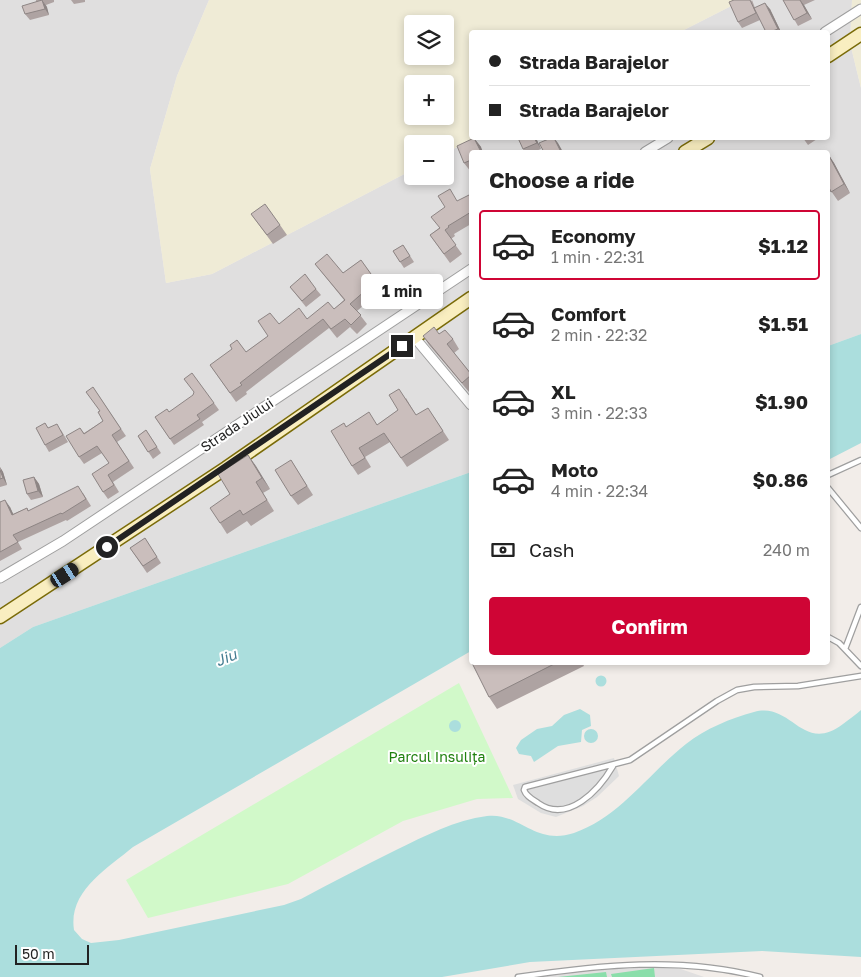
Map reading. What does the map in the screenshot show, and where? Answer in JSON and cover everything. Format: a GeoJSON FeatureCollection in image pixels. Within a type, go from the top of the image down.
{"type":"FeatureCollection","features":[{"type":"Feature","properties":{"kind":"main road"},"geometry":{"type":"LineString","coordinates":[[830,55],[861,34]]}},
{"type":"Feature","properties":{"kind":"main road"},"geometry":{"type":"LineString","coordinates":[[688,150],[705,140]]}},
{"type":"Feature","properties":{"kind":"main road"},"geometry":{"type":"LineString","coordinates":[[0,617],[218,473],[469,299]]}},
{"type":"Feature","properties":{"kind":"street"},"geometry":{"type":"LineString","coordinates":[[828,30],[861,9]]}},
{"type":"Feature","properties":{"kind":"street"},"geometry":{"type":"LineString","coordinates":[[648,150],[665,140]]}},
{"type":"Feature","properties":{"kind":"street","name":"Strada Jiului"},"geometry":{"type":"LineString","coordinates":[[0,578],[62,541],[469,270]]}},
{"type":"Feature","properties":{"kind":"street"},"geometry":{"type":"LineString","coordinates":[[415,338],[469,403]]}},
{"type":"Feature","properties":{"kind":"lane"},"geometry":{"type":"LineString","coordinates":[[830,474],[861,460]]}},
{"type":"Feature","properties":{"kind":"lane"},"geometry":{"type":"LineString","coordinates":[[830,490],[861,528]]}},
{"type":"Feature","properties":{"kind":"lane"},"geometry":{"type":"LineString","coordinates":[[845,649],[861,607]]}},
{"type":"Feature","properties":{"kind":"lane"},"geometry":{"type":"LineString","coordinates":[[830,638],[840,643],[861,666]]}},
{"type":"Feature","properties":{"kind":"lane"},"geometry":{"type":"LineString","coordinates":[[613,766],[604,781],[585,800],[555,810],[546,809],[526,794],[524,790],[525,787],[613,766],[630,760],[717,701],[737,690],[754,687],[798,686],[861,676]]}},
{"type":"Feature","properties":{"kind":"lane"},"geometry":{"type":"LineString","coordinates":[[518,977],[603,966],[681,964],[725,969],[760,977]]}},
{"type":"Feature","properties":{"kind":"shaded area"},"geometry":{"type":"Polygon","coordinates":[[[0,0],[209,0],[177,76],[150,169],[166,283],[212,274],[404,174],[404,185],[454,185],[454,149],[472,140],[830,140],[830,30],[684,30],[743,0],[852,0],[850,43],[861,88],[861,334],[830,345],[830,150],[469,150],[469,473],[33,627],[0,648],[0,0]]]}},
{"type":"Feature","properties":{"kind":"shaded area"},"geometry":{"type":"Polygon","coordinates":[[[209,0],[743,0],[684,30],[469,30],[469,140],[472,140],[454,149],[454,135],[404,135],[404,174],[212,274],[166,283],[150,169],[177,76],[209,0]]]}},
{"type":"Feature","properties":{"kind":"shaded area"},"geometry":{"type":"Polygon","coordinates":[[[852,0],[861,0],[861,88],[850,43],[852,0]]]}},
{"type":"Feature","properties":{"kind":"shaded area"},"geometry":{"type":"Polygon","coordinates":[[[614,758],[619,776],[597,797],[583,806],[556,817],[541,813],[518,799],[513,785],[614,758]]]}},
{"type":"Feature","properties":{"kind":"shaded area"},"geometry":{"type":"Polygon","coordinates":[[[652,965],[675,967],[704,977],[535,977],[652,965]]]}},
{"type":"Feature","properties":{"kind":"green space","name":"Parcul Insulița"},"geometry":{"type":"Polygon","coordinates":[[[459,683],[513,798],[477,799],[403,821],[288,884],[148,918],[126,880],[459,683]]]}},
{"type":"Feature","properties":{"kind":"green space"},"geometry":{"type":"Polygon","coordinates":[[[654,968],[655,977],[612,977],[611,974],[654,968]]]}},
{"type":"Feature","properties":{"kind":"green space"},"geometry":{"type":"Polygon","coordinates":[[[606,972],[607,977],[558,977],[606,972]]]}},
{"type":"Feature","properties":{"kind":"water"},"geometry":{"type":"Polygon","coordinates":[[[861,334],[861,443],[830,459],[830,345],[861,334]]]}},
{"type":"Feature","properties":{"kind":"water","name":"Jiu"},"geometry":{"type":"Polygon","coordinates":[[[469,473],[469,652],[133,847],[91,882],[83,892],[74,916],[74,930],[82,939],[91,943],[119,940],[284,905],[301,899],[429,834],[475,818],[498,816],[548,835],[560,836],[574,833],[591,826],[620,805],[686,744],[710,729],[736,717],[767,711],[778,714],[807,731],[817,734],[829,732],[861,710],[861,957],[762,951],[530,962],[442,977],[0,977],[0,648],[33,627],[469,473]]]}},
{"type":"Feature","properties":{"kind":"water"},"geometry":{"type":"Polygon","coordinates":[[[599,676],[603,676],[606,681],[605,685],[599,686],[596,683],[596,679],[599,676]]]}},
{"type":"Feature","properties":{"kind":"water"},"geometry":{"type":"Polygon","coordinates":[[[580,709],[590,715],[591,726],[582,730],[581,742],[558,746],[534,762],[531,756],[519,754],[516,748],[521,740],[537,729],[552,726],[564,715],[580,709]]]}},
{"type":"Feature","properties":{"kind":"water"},"geometry":{"type":"Polygon","coordinates":[[[457,720],[460,721],[460,731],[453,732],[450,731],[449,724],[450,721],[457,720]]]}},
{"type":"Feature","properties":{"kind":"water"},"geometry":{"type":"Polygon","coordinates":[[[591,729],[596,731],[598,736],[596,741],[591,743],[586,741],[584,736],[586,731],[591,729]]]}},
{"type":"Feature","properties":{"kind":"building"},"geometry":{"type":"Polygon","coordinates":[[[42,0],[45,9],[25,14],[22,6],[42,0]]]}},
{"type":"Feature","properties":{"kind":"building"},"geometry":{"type":"Polygon","coordinates":[[[734,0],[750,0],[756,13],[738,22],[729,2],[734,0]]]}},
{"type":"Feature","properties":{"kind":"building"},"geometry":{"type":"Polygon","coordinates":[[[783,0],[800,0],[807,13],[794,20],[783,0]]]}},
{"type":"Feature","properties":{"kind":"building"},"geometry":{"type":"Polygon","coordinates":[[[765,3],[778,29],[765,30],[754,8],[765,3]]]}},
{"type":"Feature","properties":{"kind":"building"},"geometry":{"type":"Polygon","coordinates":[[[470,140],[475,140],[480,150],[469,150],[469,161],[464,163],[457,146],[470,140]]]}},
{"type":"Feature","properties":{"kind":"building"},"geometry":{"type":"Polygon","coordinates":[[[519,140],[535,140],[537,143],[523,149],[519,140]]]}},
{"type":"Feature","properties":{"kind":"building"},"geometry":{"type":"Polygon","coordinates":[[[546,140],[555,140],[560,150],[543,150],[539,143],[546,140]]]}},
{"type":"Feature","properties":{"kind":"building"},"geometry":{"type":"Polygon","coordinates":[[[830,158],[844,184],[831,192],[830,190],[830,158]]]}},
{"type":"Feature","properties":{"kind":"building"},"geometry":{"type":"Polygon","coordinates":[[[450,189],[457,201],[469,195],[469,213],[448,226],[445,230],[456,245],[444,254],[430,235],[440,228],[431,217],[445,207],[438,196],[450,189]]]}},
{"type":"Feature","properties":{"kind":"building"},"geometry":{"type":"Polygon","coordinates":[[[265,204],[280,225],[267,235],[251,214],[265,204]]]}},
{"type":"Feature","properties":{"kind":"building"},"geometry":{"type":"Polygon","coordinates":[[[403,245],[410,256],[400,262],[393,251],[403,245]]]}},
{"type":"Feature","properties":{"kind":"building"},"geometry":{"type":"Polygon","coordinates":[[[327,254],[343,273],[361,260],[381,288],[371,296],[366,290],[350,304],[361,315],[351,325],[345,319],[331,329],[323,319],[240,383],[242,385],[230,393],[210,365],[232,349],[230,345],[237,340],[246,352],[268,336],[258,321],[270,313],[279,324],[299,308],[307,319],[328,302],[334,309],[345,300],[315,264],[327,254]]]}},
{"type":"Feature","properties":{"kind":"building"},"geometry":{"type":"Polygon","coordinates":[[[305,274],[316,289],[302,301],[290,287],[305,274]]]}},
{"type":"Feature","properties":{"kind":"building"},"geometry":{"type":"Polygon","coordinates":[[[434,327],[439,334],[445,330],[453,339],[447,344],[469,372],[469,377],[462,383],[423,336],[434,327]]]}},
{"type":"Feature","properties":{"kind":"building"},"geometry":{"type":"Polygon","coordinates":[[[192,373],[214,403],[197,415],[200,419],[170,439],[155,417],[167,409],[169,412],[193,395],[194,392],[184,379],[192,373]]]}},
{"type":"Feature","properties":{"kind":"building"},"geometry":{"type":"Polygon","coordinates":[[[93,387],[121,429],[112,435],[129,461],[108,475],[114,485],[103,492],[92,474],[109,463],[97,446],[79,457],[66,436],[80,428],[84,434],[103,421],[98,412],[100,411],[86,392],[93,387]]]}},
{"type":"Feature","properties":{"kind":"building"},"geometry":{"type":"Polygon","coordinates":[[[399,389],[416,415],[428,408],[443,431],[401,458],[384,433],[359,448],[365,458],[352,466],[331,431],[344,423],[346,427],[369,412],[377,425],[398,410],[389,395],[399,389]]]}},
{"type":"Feature","properties":{"kind":"building"},"geometry":{"type":"Polygon","coordinates":[[[45,423],[48,428],[57,424],[63,435],[45,445],[36,428],[45,423]]]}},
{"type":"Feature","properties":{"kind":"building"},"geometry":{"type":"Polygon","coordinates":[[[146,430],[157,447],[148,452],[138,436],[146,430]]]}},
{"type":"Feature","properties":{"kind":"building"},"geometry":{"type":"Polygon","coordinates":[[[248,455],[262,478],[256,482],[267,500],[243,515],[240,510],[220,523],[210,508],[230,494],[218,474],[248,455]]]}},
{"type":"Feature","properties":{"kind":"building"},"geometry":{"type":"Polygon","coordinates":[[[291,460],[307,486],[291,496],[275,470],[291,460]]]}},
{"type":"Feature","properties":{"kind":"building"},"geometry":{"type":"Polygon","coordinates":[[[34,477],[38,491],[27,494],[23,480],[34,477]]]}},
{"type":"Feature","properties":{"kind":"building"},"geometry":{"type":"Polygon","coordinates":[[[78,486],[86,499],[62,514],[13,535],[18,542],[0,552],[0,502],[5,500],[12,515],[27,508],[28,511],[78,486]]]}},
{"type":"Feature","properties":{"kind":"building"},"geometry":{"type":"Polygon","coordinates":[[[145,538],[157,557],[143,566],[130,548],[145,538]]]}},
{"type":"Feature","properties":{"kind":"building"},"geometry":{"type":"Polygon","coordinates":[[[473,665],[552,665],[489,697],[473,665]]]}},
{"type":"Feature","properties":{"kind":"route"},"geometry":{"type":"LineString","coordinates":[[107,547],[402,346]]}}]}
